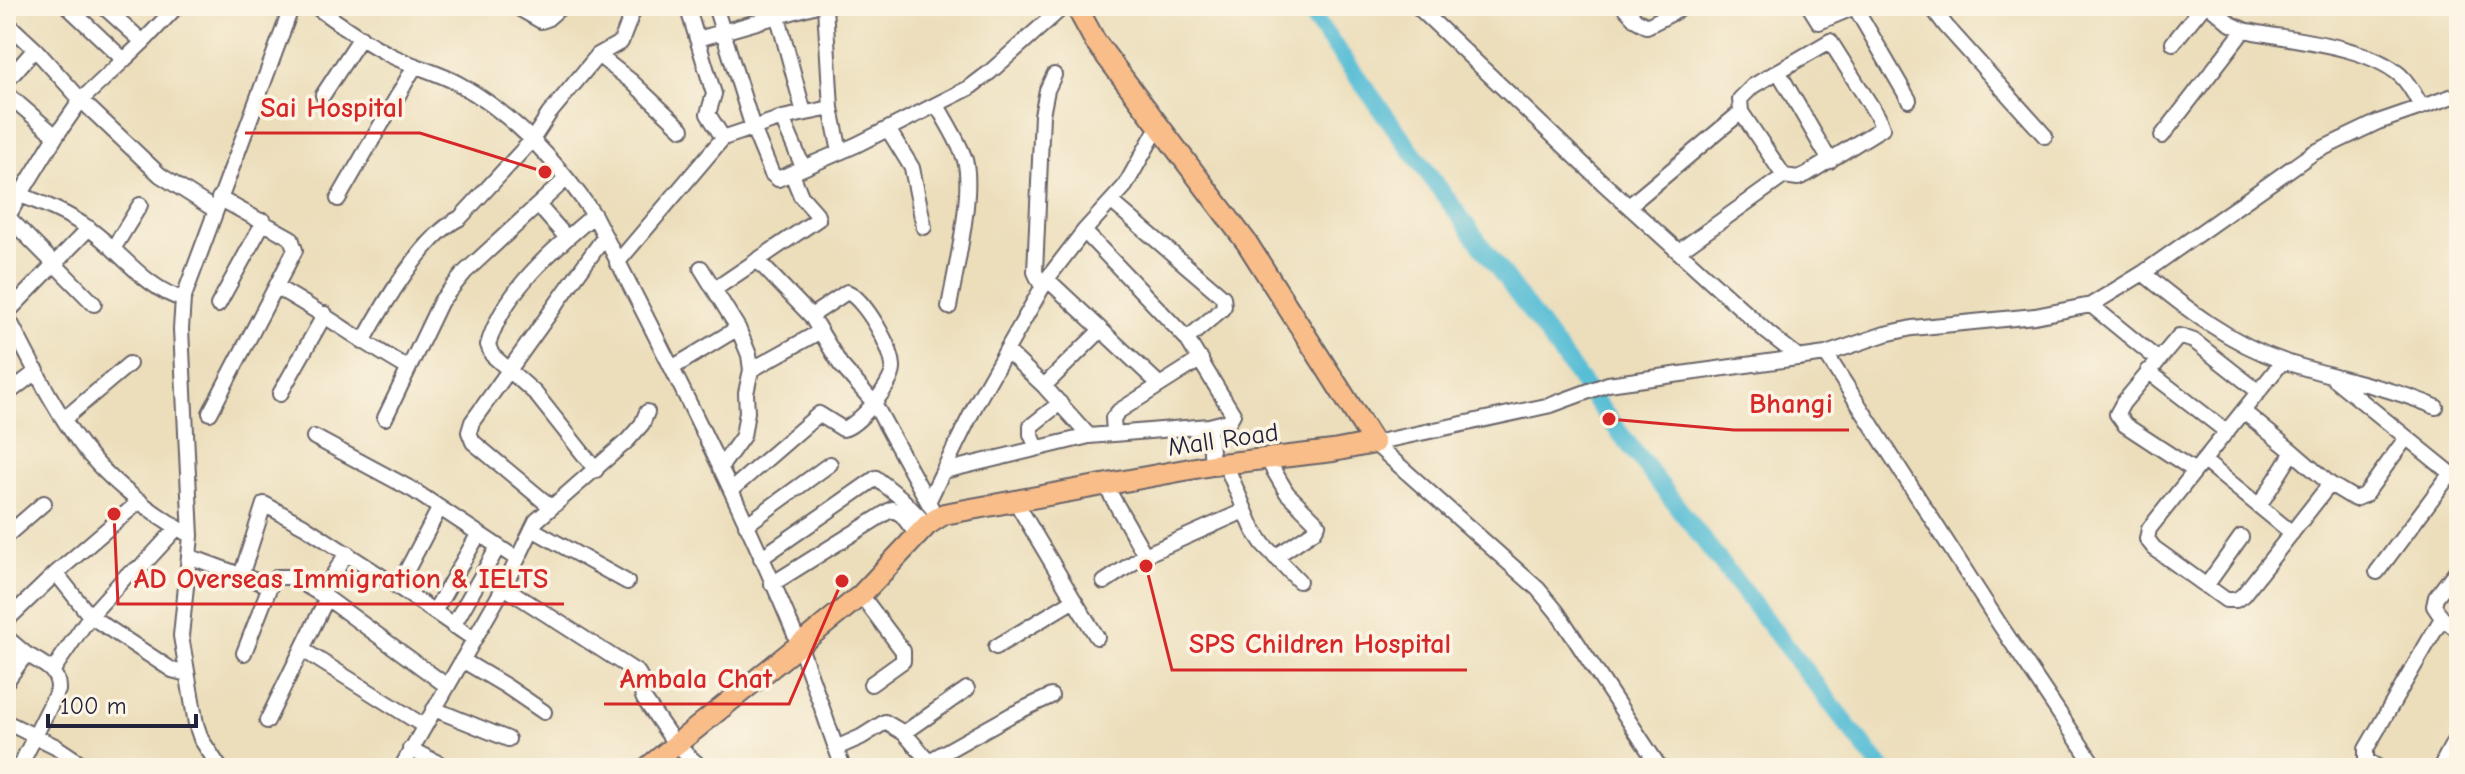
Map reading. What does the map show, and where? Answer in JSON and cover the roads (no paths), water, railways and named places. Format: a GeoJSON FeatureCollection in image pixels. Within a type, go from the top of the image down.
{"type":"FeatureCollection","features":[{"type":"Feature","properties":{"kind":"highway"},"geometry":{"type":"LineString","coordinates":[[1076,6],[1095,41],[1247,243],[1374,443]]}},
{"type":"Feature","properties":{"kind":"highway","name":"Mall Road"},"geometry":{"type":"LineString","coordinates":[[927,520],[957,510],[1104,483],[1374,443]]}},
{"type":"Feature","properties":{"kind":"highway"},"geometry":{"type":"LineString","coordinates":[[647,768],[861,595],[927,520]]}},
{"type":"Feature","properties":{"kind":"street"},"geometry":{"type":"LineString","coordinates":[[67,6],[124,60]]}},
{"type":"Feature","properties":{"kind":"street"},"geometry":{"type":"LineString","coordinates":[[103,6],[143,42]]}},
{"type":"Feature","properties":{"kind":"street"},"geometry":{"type":"LineString","coordinates":[[94,304],[7,219],[81,100],[177,6]]}},
{"type":"Feature","properties":{"kind":"street"},"geometry":{"type":"LineString","coordinates":[[220,768],[201,739],[181,636],[191,557],[181,329],[183,299],[292,6]]}},
{"type":"Feature","properties":{"kind":"street"},"geometry":{"type":"LineString","coordinates":[[315,6],[391,55],[462,85],[498,108],[532,140],[594,215],[731,490],[799,645],[843,768]]}},
{"type":"Feature","properties":{"kind":"street"},"geometry":{"type":"LineString","coordinates":[[520,9],[541,21],[562,6]]}},
{"type":"Feature","properties":{"kind":"street"},"geometry":{"type":"LineString","coordinates":[[363,342],[394,288],[445,226],[460,218],[532,140],[549,114],[598,55],[621,42],[635,6]]}},
{"type":"Feature","properties":{"kind":"street"},"geometry":{"type":"LineString","coordinates":[[687,6],[714,94],[708,114],[723,138]]}},
{"type":"Feature","properties":{"kind":"street"},"geometry":{"type":"LineString","coordinates":[[715,6],[753,128],[774,177],[778,179],[888,129],[981,80],[1064,6]]}},
{"type":"Feature","properties":{"kind":"street"},"geometry":{"type":"LineString","coordinates":[[698,39],[776,10],[813,6]]}},
{"type":"Feature","properties":{"kind":"street"},"geometry":{"type":"LineString","coordinates":[[825,6],[831,108],[840,152]]}},
{"type":"Feature","properties":{"kind":"street"},"geometry":{"type":"LineString","coordinates":[[1417,6],[1768,333],[1800,358]]}},
{"type":"Feature","properties":{"kind":"street"},"geometry":{"type":"LineString","coordinates":[[1623,6],[1636,20],[1647,26],[1686,6]]}},
{"type":"Feature","properties":{"kind":"street"},"geometry":{"type":"LineString","coordinates":[[1679,251],[1784,176],[1798,178],[1882,128],[1809,6]]}},
{"type":"Feature","properties":{"kind":"street"},"geometry":{"type":"LineString","coordinates":[[1819,22],[1856,6],[1909,100]]}},
{"type":"Feature","properties":{"kind":"street"},"geometry":{"type":"LineString","coordinates":[[1931,6],[2045,136]]}},
{"type":"Feature","properties":{"kind":"street"},"geometry":{"type":"LineString","coordinates":[[2173,43],[2203,6]]}},
{"type":"Feature","properties":{"kind":"street"},"geometry":{"type":"LineString","coordinates":[[2210,6],[2231,24],[2244,30],[2338,49],[2370,59],[2403,77],[2421,106]]}},
{"type":"Feature","properties":{"kind":"street"},"geometry":{"type":"LineString","coordinates":[[776,10],[804,113]]}},
{"type":"Feature","properties":{"kind":"street"},"geometry":{"type":"LineString","coordinates":[[6,22],[81,100],[160,175],[217,204],[264,221],[291,238],[295,246],[210,413]]}},
{"type":"Feature","properties":{"kind":"street"},"geometry":{"type":"LineString","coordinates":[[2162,136],[2244,30]]}},
{"type":"Feature","properties":{"kind":"street"},"geometry":{"type":"LineString","coordinates":[[323,95],[361,37]]}},
{"type":"Feature","properties":{"kind":"street"},"geometry":{"type":"LineString","coordinates":[[1784,176],[1741,112],[1739,104],[1746,91],[1830,41]]}},
{"type":"Feature","properties":{"kind":"street"},"geometry":{"type":"LineString","coordinates":[[6,82],[35,49]]}},
{"type":"Feature","properties":{"kind":"street"},"geometry":{"type":"LineString","coordinates":[[598,55],[682,129]]}},
{"type":"Feature","properties":{"kind":"street"},"geometry":{"type":"LineString","coordinates":[[338,199],[415,66]]}},
{"type":"Feature","properties":{"kind":"street"},"geometry":{"type":"LineString","coordinates":[[1778,71],[1830,161]]}},
{"type":"Feature","properties":{"kind":"street"},"geometry":{"type":"LineString","coordinates":[[1054,75],[1042,115],[1041,197],[1035,272],[1159,384]]}},
{"type":"Feature","properties":{"kind":"street"},"geometry":{"type":"LineString","coordinates":[[6,93],[56,136]]}},
{"type":"Feature","properties":{"kind":"street"},"geometry":{"type":"LineString","coordinates":[[1374,443],[1502,417],[1594,388],[1645,377],[1826,354],[1912,328],[2035,316],[2091,305],[2143,273],[2313,153],[2378,122],[2459,94]]}},
{"type":"Feature","properties":{"kind":"street"},"geometry":{"type":"LineString","coordinates":[[937,105],[967,170],[961,237],[949,307]]}},
{"type":"Feature","properties":{"kind":"street"},"geometry":{"type":"LineString","coordinates":[[617,263],[723,138],[782,118],[831,108]]}},
{"type":"Feature","properties":{"kind":"street"},"geometry":{"type":"LineString","coordinates":[[1630,205],[1741,112]]}},
{"type":"Feature","properties":{"kind":"street"},"geometry":{"type":"LineString","coordinates":[[715,289],[818,219],[801,196],[782,118]]}},
{"type":"Feature","properties":{"kind":"street"},"geometry":{"type":"LineString","coordinates":[[927,520],[944,471],[977,402],[1044,283],[1084,231],[1125,186],[1158,127]]}},
{"type":"Feature","properties":{"kind":"street"},"geometry":{"type":"LineString","coordinates":[[888,129],[912,168],[924,227]]}},
{"type":"Feature","properties":{"kind":"street"},"geometry":{"type":"LineString","coordinates":[[385,418],[441,301],[566,179]]}},
{"type":"Feature","properties":{"kind":"street"},"geometry":{"type":"LineString","coordinates":[[6,186],[89,228],[165,292],[183,299]]}},
{"type":"Feature","properties":{"kind":"street"},"geometry":{"type":"LineString","coordinates":[[1112,202],[1223,297],[1221,310],[1187,339]]}},
{"type":"Feature","properties":{"kind":"street"},"geometry":{"type":"LineString","coordinates":[[113,249],[140,205]]}},
{"type":"Feature","properties":{"kind":"street"},"geometry":{"type":"LineString","coordinates":[[538,205],[567,238]]}},
{"type":"Feature","properties":{"kind":"street"},"geometry":{"type":"LineString","coordinates":[[594,215],[567,238],[514,295],[488,342],[489,351],[535,393],[596,470]]}},
{"type":"Feature","properties":{"kind":"street"},"geometry":{"type":"LineString","coordinates":[[218,305],[264,221]]}},
{"type":"Feature","properties":{"kind":"street"},"geometry":{"type":"LineString","coordinates":[[89,228],[6,314],[82,446],[140,501],[191,536]]}},
{"type":"Feature","properties":{"kind":"street"},"geometry":{"type":"LineString","coordinates":[[944,471],[1089,436],[1209,426],[1229,421],[1233,414],[1187,339],[1084,231]]}},
{"type":"Feature","properties":{"kind":"street"},"geometry":{"type":"LineString","coordinates":[[551,507],[469,435],[472,422],[605,236]]}},
{"type":"Feature","properties":{"kind":"street"},"geometry":{"type":"LineString","coordinates":[[757,260],[811,316],[840,364],[874,403],[927,520]]}},
{"type":"Feature","properties":{"kind":"street"},"geometry":{"type":"LineString","coordinates":[[701,268],[738,328],[749,355],[751,370],[743,436],[720,468]]}},
{"type":"Feature","properties":{"kind":"street"},"geometry":{"type":"LineString","coordinates":[[2143,273],[2233,339],[2283,361],[2390,388],[2436,407]]}},
{"type":"Feature","properties":{"kind":"street"},"geometry":{"type":"LineString","coordinates":[[276,287],[325,314],[363,342],[408,368]]}},
{"type":"Feature","properties":{"kind":"street"},"geometry":{"type":"LineString","coordinates":[[731,490],[819,414],[848,429],[874,403],[891,378],[893,364],[877,329],[859,300],[850,292],[842,293],[811,316]]}},
{"type":"Feature","properties":{"kind":"street"},"geometry":{"type":"LineString","coordinates":[[2091,305],[2227,432]]}},
{"type":"Feature","properties":{"kind":"street"},"geometry":{"type":"LineString","coordinates":[[280,394],[325,314]]}},
{"type":"Feature","properties":{"kind":"street"},"geometry":{"type":"LineString","coordinates":[[672,368],[738,328]]}},
{"type":"Feature","properties":{"kind":"street"},"geometry":{"type":"LineString","coordinates":[[1044,386],[1101,330]]}},
{"type":"Feature","properties":{"kind":"street"},"geometry":{"type":"LineString","coordinates":[[751,370],[819,332]]}},
{"type":"Feature","properties":{"kind":"street"},"geometry":{"type":"LineString","coordinates":[[2259,392],[2183,335],[2177,337],[2153,365],[2123,403],[2118,417],[2125,425],[2199,466],[2259,506],[2292,533]]}},
{"type":"Feature","properties":{"kind":"street"},"geometry":{"type":"LineString","coordinates":[[1007,351],[1089,436]]}},
{"type":"Feature","properties":{"kind":"street"},"geometry":{"type":"LineString","coordinates":[[1826,354],[2096,768]]}},
{"type":"Feature","properties":{"kind":"street"},"geometry":{"type":"LineString","coordinates":[[1114,432],[1112,422],[1115,415],[1201,359]]}},
{"type":"Feature","properties":{"kind":"street"},"geometry":{"type":"LineString","coordinates":[[2283,361],[2149,529],[2147,539],[2154,548],[2226,600],[2236,600],[2330,484]]}},
{"type":"Feature","properties":{"kind":"street"},"geometry":{"type":"LineString","coordinates":[[64,419],[129,364]]}},
{"type":"Feature","properties":{"kind":"street"},"geometry":{"type":"LineString","coordinates":[[6,395],[37,371]]}},
{"type":"Feature","properties":{"kind":"street"},"geometry":{"type":"LineString","coordinates":[[2326,373],[2455,477],[2377,572]]}},
{"type":"Feature","properties":{"kind":"street"},"geometry":{"type":"LineString","coordinates":[[1037,448],[1031,426],[1060,403]]}},
{"type":"Feature","properties":{"kind":"street"},"geometry":{"type":"LineString","coordinates":[[401,768],[504,587],[532,529],[551,507],[635,433],[647,412]]}},
{"type":"Feature","properties":{"kind":"street"},"geometry":{"type":"LineString","coordinates":[[2244,412],[2330,484],[2355,499],[2365,495],[2406,438]]}},
{"type":"Feature","properties":{"kind":"street"},"geometry":{"type":"LineString","coordinates":[[1209,426],[1219,464],[1253,529],[1299,581]]}},
{"type":"Feature","properties":{"kind":"street"},"geometry":{"type":"LineString","coordinates":[[314,437],[413,490],[517,559]]}},
{"type":"Feature","properties":{"kind":"street"},"geometry":{"type":"LineString","coordinates":[[1374,443],[1538,589],[1557,612],[1660,768]]}},
{"type":"Feature","properties":{"kind":"street"},"geometry":{"type":"LineString","coordinates":[[2259,506],[2293,452]]}},
{"type":"Feature","properties":{"kind":"street"},"geometry":{"type":"LineString","coordinates":[[1267,459],[1287,493],[1318,524],[1314,531],[1275,557]]}},
{"type":"Feature","properties":{"kind":"street"},"geometry":{"type":"LineString","coordinates":[[746,525],[830,464]]}},
{"type":"Feature","properties":{"kind":"street"},"geometry":{"type":"LineString","coordinates":[[761,558],[876,478],[927,520]]}},
{"type":"Feature","properties":{"kind":"street"},"geometry":{"type":"LineString","coordinates":[[1104,483],[1145,555]]}},
{"type":"Feature","properties":{"kind":"street"},"geometry":{"type":"LineString","coordinates":[[1014,499],[1097,637]]}},
{"type":"Feature","properties":{"kind":"street"},"geometry":{"type":"LineString","coordinates":[[6,621],[56,573],[140,501]]}},
{"type":"Feature","properties":{"kind":"street"},"geometry":{"type":"LineString","coordinates":[[6,536],[44,503]]}},
{"type":"Feature","properties":{"kind":"street"},"geometry":{"type":"LineString","coordinates":[[241,576],[264,504],[347,553],[474,639]]}},
{"type":"Feature","properties":{"kind":"street"},"geometry":{"type":"LineString","coordinates":[[398,587],[439,509]]}},
{"type":"Feature","properties":{"kind":"street"},"geometry":{"type":"LineString","coordinates":[[772,584],[892,509],[902,515],[927,520]]}},
{"type":"Feature","properties":{"kind":"street"},"geometry":{"type":"LineString","coordinates":[[1104,582],[1145,555],[1244,511]]}},
{"type":"Feature","properties":{"kind":"street"},"geometry":{"type":"LineString","coordinates":[[53,670],[90,616],[125,577],[142,566],[177,528]]}},
{"type":"Feature","properties":{"kind":"street"},"geometry":{"type":"LineString","coordinates":[[532,529],[627,582]]}},
{"type":"Feature","properties":{"kind":"street"},"geometry":{"type":"LineString","coordinates":[[434,612],[478,535]]}},
{"type":"Feature","properties":{"kind":"street"},"geometry":{"type":"LineString","coordinates":[[2206,586],[2241,537]]}},
{"type":"Feature","properties":{"kind":"street"},"geometry":{"type":"LineString","coordinates":[[453,626],[498,547]]}},
{"type":"Feature","properties":{"kind":"street"},"geometry":{"type":"LineString","coordinates":[[267,721],[347,553]]}},
{"type":"Feature","properties":{"kind":"street"},"geometry":{"type":"LineString","coordinates":[[191,557],[270,586]]}},
{"type":"Feature","properties":{"kind":"street"},"geometry":{"type":"LineString","coordinates":[[2459,567],[2434,601],[2442,618],[2459,631]]}},
{"type":"Feature","properties":{"kind":"street"},"geometry":{"type":"LineString","coordinates":[[56,573],[90,616],[172,670],[187,674]]}},
{"type":"Feature","properties":{"kind":"street"},"geometry":{"type":"LineString","coordinates":[[244,653],[270,586],[277,577],[285,576],[324,596],[447,686]]}},
{"type":"Feature","properties":{"kind":"street"},"geometry":{"type":"LineString","coordinates":[[504,587],[638,673],[644,699],[676,745],[702,768]]}},
{"type":"Feature","properties":{"kind":"street"},"geometry":{"type":"LineString","coordinates":[[861,595],[903,651],[903,661],[871,684]]}},
{"type":"Feature","properties":{"kind":"street"},"geometry":{"type":"LineString","coordinates":[[996,647],[1074,600]]}},
{"type":"Feature","properties":{"kind":"street"},"geometry":{"type":"LineString","coordinates":[[2379,768],[2366,760],[2366,749],[2442,618]]}},
{"type":"Feature","properties":{"kind":"street"},"geometry":{"type":"LineString","coordinates":[[6,637],[26,654],[53,670],[59,680],[58,690],[19,768]]}},
{"type":"Feature","properties":{"kind":"street"},"geometry":{"type":"LineString","coordinates":[[303,650],[424,726]]}},
{"type":"Feature","properties":{"kind":"street"},"geometry":{"type":"LineString","coordinates":[[6,682],[26,654]]}},
{"type":"Feature","properties":{"kind":"street"},"geometry":{"type":"LineString","coordinates":[[462,660],[544,712]]}},
{"type":"Feature","properties":{"kind":"street"},"geometry":{"type":"LineString","coordinates":[[904,733],[967,689]]}},
{"type":"Feature","properties":{"kind":"street"},"geometry":{"type":"LineString","coordinates":[[836,748],[885,722],[904,733],[932,764],[1011,715],[1051,696]]}},
{"type":"Feature","properties":{"kind":"street"},"geometry":{"type":"LineString","coordinates":[[434,709],[508,739]]}},
{"type":"Feature","properties":{"kind":"street"},"geometry":{"type":"LineString","coordinates":[[6,722],[55,746],[88,768]]}},
{"type":"Feature","properties":{"kind":"street"},"geometry":{"type":"LineString","coordinates":[[2440,768],[2459,732]]}},
{"type":"Feature","properties":{"kind":"street"},"geometry":{"type":"LineString","coordinates":[[410,749],[448,768]]}},
{"type":"Feature","properties":{"kind":"waterway"},"geometry":{"type":"LineString","coordinates":[[1305,6],[1609,419],[1881,768]]}},
{"type":"Feature","properties":{"kind":"place","name":"Sai Hospital"},"geometry":{"type":"Point","coordinates":[545,172]}},
{"type":"Feature","properties":{"kind":"place","name":"Bhangi"},"geometry":{"type":"Point","coordinates":[1609,419]}},
{"type":"Feature","properties":{"kind":"place","name":"AD Overseas Immigration & IELTS"},"geometry":{"type":"Point","coordinates":[114,514]}},
{"type":"Feature","properties":{"kind":"place","name":"SPS Children Hospital"},"geometry":{"type":"Point","coordinates":[1146,566]}},
{"type":"Feature","properties":{"kind":"place","name":"Ambala Chat"},"geometry":{"type":"Point","coordinates":[842,581]}}]}
